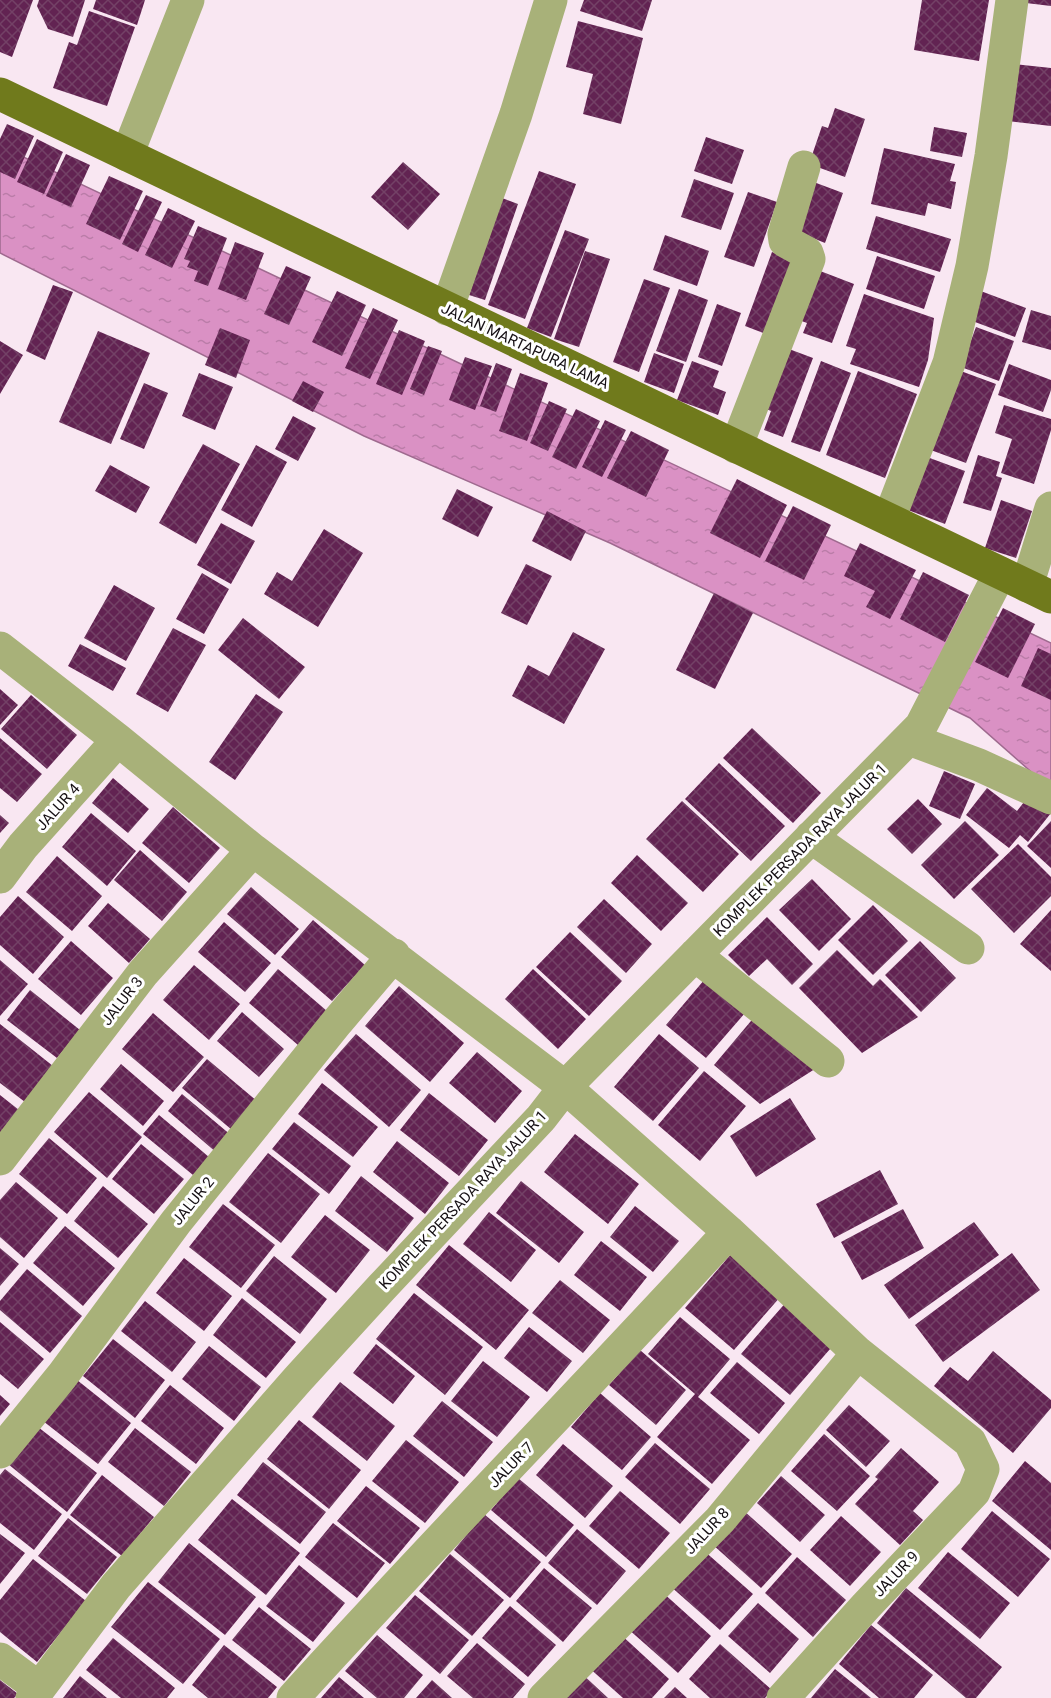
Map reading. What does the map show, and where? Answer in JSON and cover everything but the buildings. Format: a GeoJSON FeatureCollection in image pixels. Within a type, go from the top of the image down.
{"type":"FeatureCollection","features":[{"type":"Feature","properties":{"kind":"main road","name":"JALAN MARTAPURA LAMA"},"geometry":{"type":"LineString","coordinates":[[0,94],[889,519],[1016,589]]}},
{"type":"Feature","properties":{"kind":"street"},"geometry":{"type":"LineString","coordinates":[[127,155],[188,0]]}},
{"type":"Feature","properties":{"kind":"street"},"geometry":{"type":"LineString","coordinates":[[447,309],[516,114],[551,0]]}},
{"type":"Feature","properties":{"kind":"street"},"geometry":{"type":"LineString","coordinates":[[889,519],[949,363],[972,266],[991,156],[1012,0]]}},
{"type":"Feature","properties":{"kind":"street"},"geometry":{"type":"LineString","coordinates":[[736,447],[809,259],[807,253],[785,241],[784,234],[804,167]]}},
{"type":"Feature","properties":{"kind":"street","name":"KOMPLEK PERSADA RAYA JALUR 1"},"geometry":{"type":"LineString","coordinates":[[35,1693],[124,1577],[298,1379],[541,1118],[565,1087],[915,733],[1016,589],[1051,508]]}},
{"type":"Feature","properties":{"kind":"street"},"geometry":{"type":"LineString","coordinates":[[0,648],[253,850],[565,1087],[729,1232],[858,1353]]}},
{"type":"Feature","properties":{"kind":"street"},"geometry":{"type":"LineString","coordinates":[[915,733],[1051,798]]}},
{"type":"Feature","properties":{"kind":"street","name":"JALUR 4"},"geometry":{"type":"LineString","coordinates":[[0,877],[23,846],[118,740]]}},
{"type":"Feature","properties":{"kind":"street"},"geometry":{"type":"LineString","coordinates":[[811,837],[968,948]]}},
{"type":"Feature","properties":{"kind":"street","name":"JALUR 3"},"geometry":{"type":"LineString","coordinates":[[0,1159],[143,973],[253,850]]}},
{"type":"Feature","properties":{"kind":"street","name":"JALUR 2"},"geometry":{"type":"LineString","coordinates":[[0,1452],[62,1376],[176,1222],[394,955]]}},
{"type":"Feature","properties":{"kind":"street"},"geometry":{"type":"LineString","coordinates":[[695,955],[828,1061]]}},
{"type":"Feature","properties":{"kind":"street","name":"JALUR 7"},"geometry":{"type":"LineString","coordinates":[[293,1698],[362,1621],[630,1340],[729,1232]]}},
{"type":"Feature","properties":{"kind":"street","name":"JALUR 9"},"geometry":{"type":"LineString","coordinates":[[783,1698],[974,1492],[983,1469],[970,1442],[858,1353]]}},
{"type":"Feature","properties":{"kind":"street","name":"JALUR 8"},"geometry":{"type":"LineString","coordinates":[[543,1698],[720,1520],[858,1353]]}},
{"type":"Feature","properties":{"kind":"street"},"geometry":{"type":"LineString","coordinates":[[0,1659],[35,1693]]}},
{"type":"Feature","properties":{"kind":"water"},"geometry":{"type":"Polygon","coordinates":[[[0,146],[1051,643],[1051,786],[1045,784],[970,718],[610,543],[364,436],[0,253],[0,146]]]}}]}
